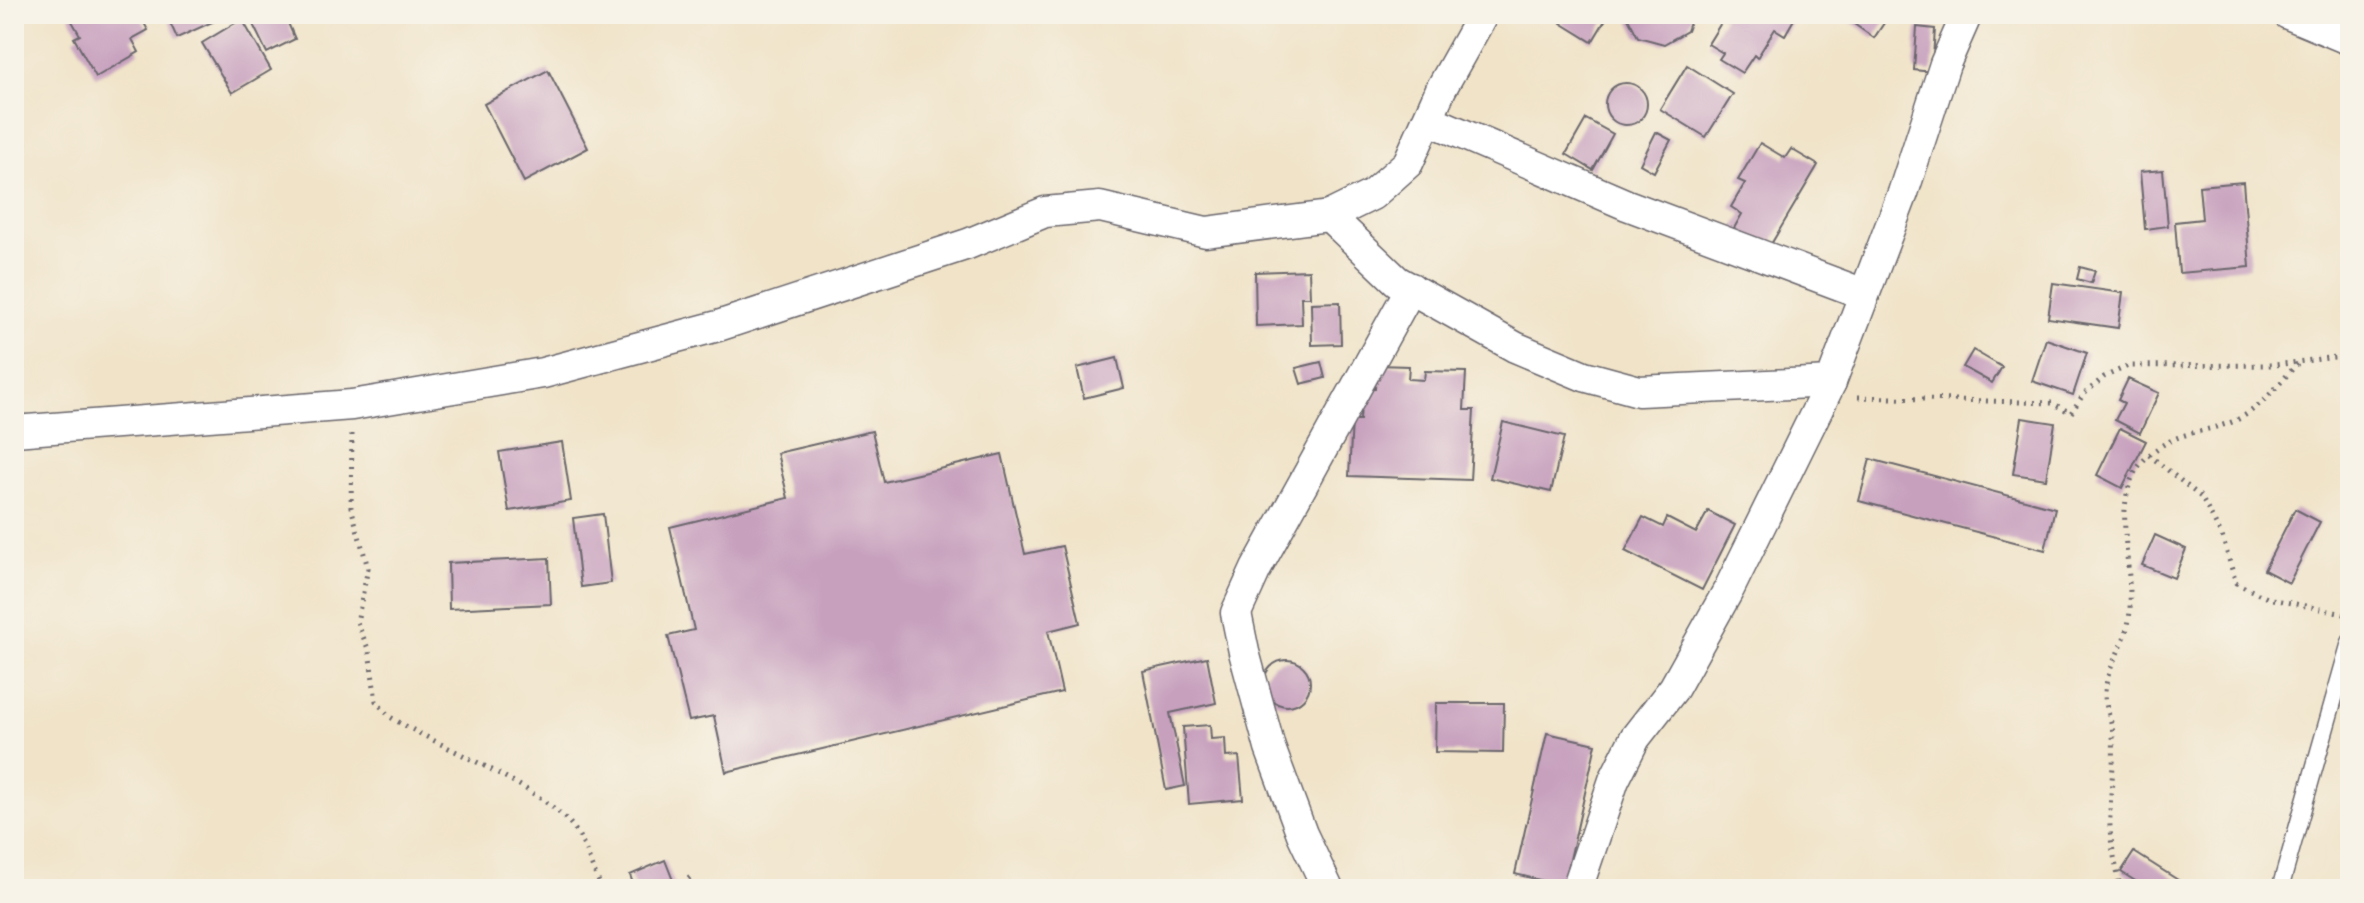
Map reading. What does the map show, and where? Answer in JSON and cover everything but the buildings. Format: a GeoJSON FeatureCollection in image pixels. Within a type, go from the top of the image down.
{"type":"FeatureCollection","features":[{"type":"Feature","properties":{"kind":"street"},"geometry":{"type":"LineString","coordinates":[[14,431],[352,405],[543,373],[718,326],[968,244],[1045,212],[1100,207],[1206,232],[1329,216],[1372,195],[1408,163],[1430,120],[1441,89],[1483,14]]}},
{"type":"Feature","properties":{"kind":"street"},"geometry":{"type":"LineString","coordinates":[[1577,889],[1614,780],[1635,738],[1674,688],[1729,589],[1826,389],[1903,193],[1945,64],[1967,14]]}},
{"type":"Feature","properties":{"kind":"street"},"geometry":{"type":"LineString","coordinates":[[2288,14],[2350,40]]}},
{"type":"Feature","properties":{"kind":"street"},"geometry":{"type":"LineString","coordinates":[[1430,120],[1627,205],[1864,294]]}},
{"type":"Feature","properties":{"kind":"street"},"geometry":{"type":"LineString","coordinates":[[1329,216],[1367,255],[1411,288],[1515,347],[1584,376],[1639,391],[1826,389]]}},
{"type":"Feature","properties":{"kind":"street"},"geometry":{"type":"LineString","coordinates":[[1328,889],[1302,834],[1270,748],[1236,613],[1256,569],[1411,288]]}},
{"type":"Feature","properties":{"kind":"lane"},"geometry":{"type":"LineString","coordinates":[[2280,889],[2350,642]]}},
{"type":"Feature","properties":{"kind":"path"},"geometry":{"type":"LineString","coordinates":[[1826,389],[2052,403],[2071,413],[2083,395],[2104,377],[2128,366],[2299,362],[2350,355]]}},
{"type":"Feature","properties":{"kind":"path"},"geometry":{"type":"LineString","coordinates":[[2133,889],[2119,882],[2110,828],[2113,735],[2105,694],[2113,661],[2128,626],[2131,570],[2124,523],[2125,499],[2139,466],[2149,455],[2187,431],[2227,424],[2251,412],[2299,362]]}},
{"type":"Feature","properties":{"kind":"path"},"geometry":{"type":"LineString","coordinates":[[352,405],[351,507],[368,568],[357,622],[369,651],[376,701],[390,717],[520,787],[566,819],[582,841],[593,873],[603,889]]}},
{"type":"Feature","properties":{"kind":"path"},"geometry":{"type":"LineString","coordinates":[[2149,455],[2201,497],[2222,536],[2236,583],[2267,598],[2350,615]]}},
{"type":"Feature","properties":{"kind":"path"},"geometry":{"type":"LineString","coordinates":[[676,889],[694,874]]}}]}
